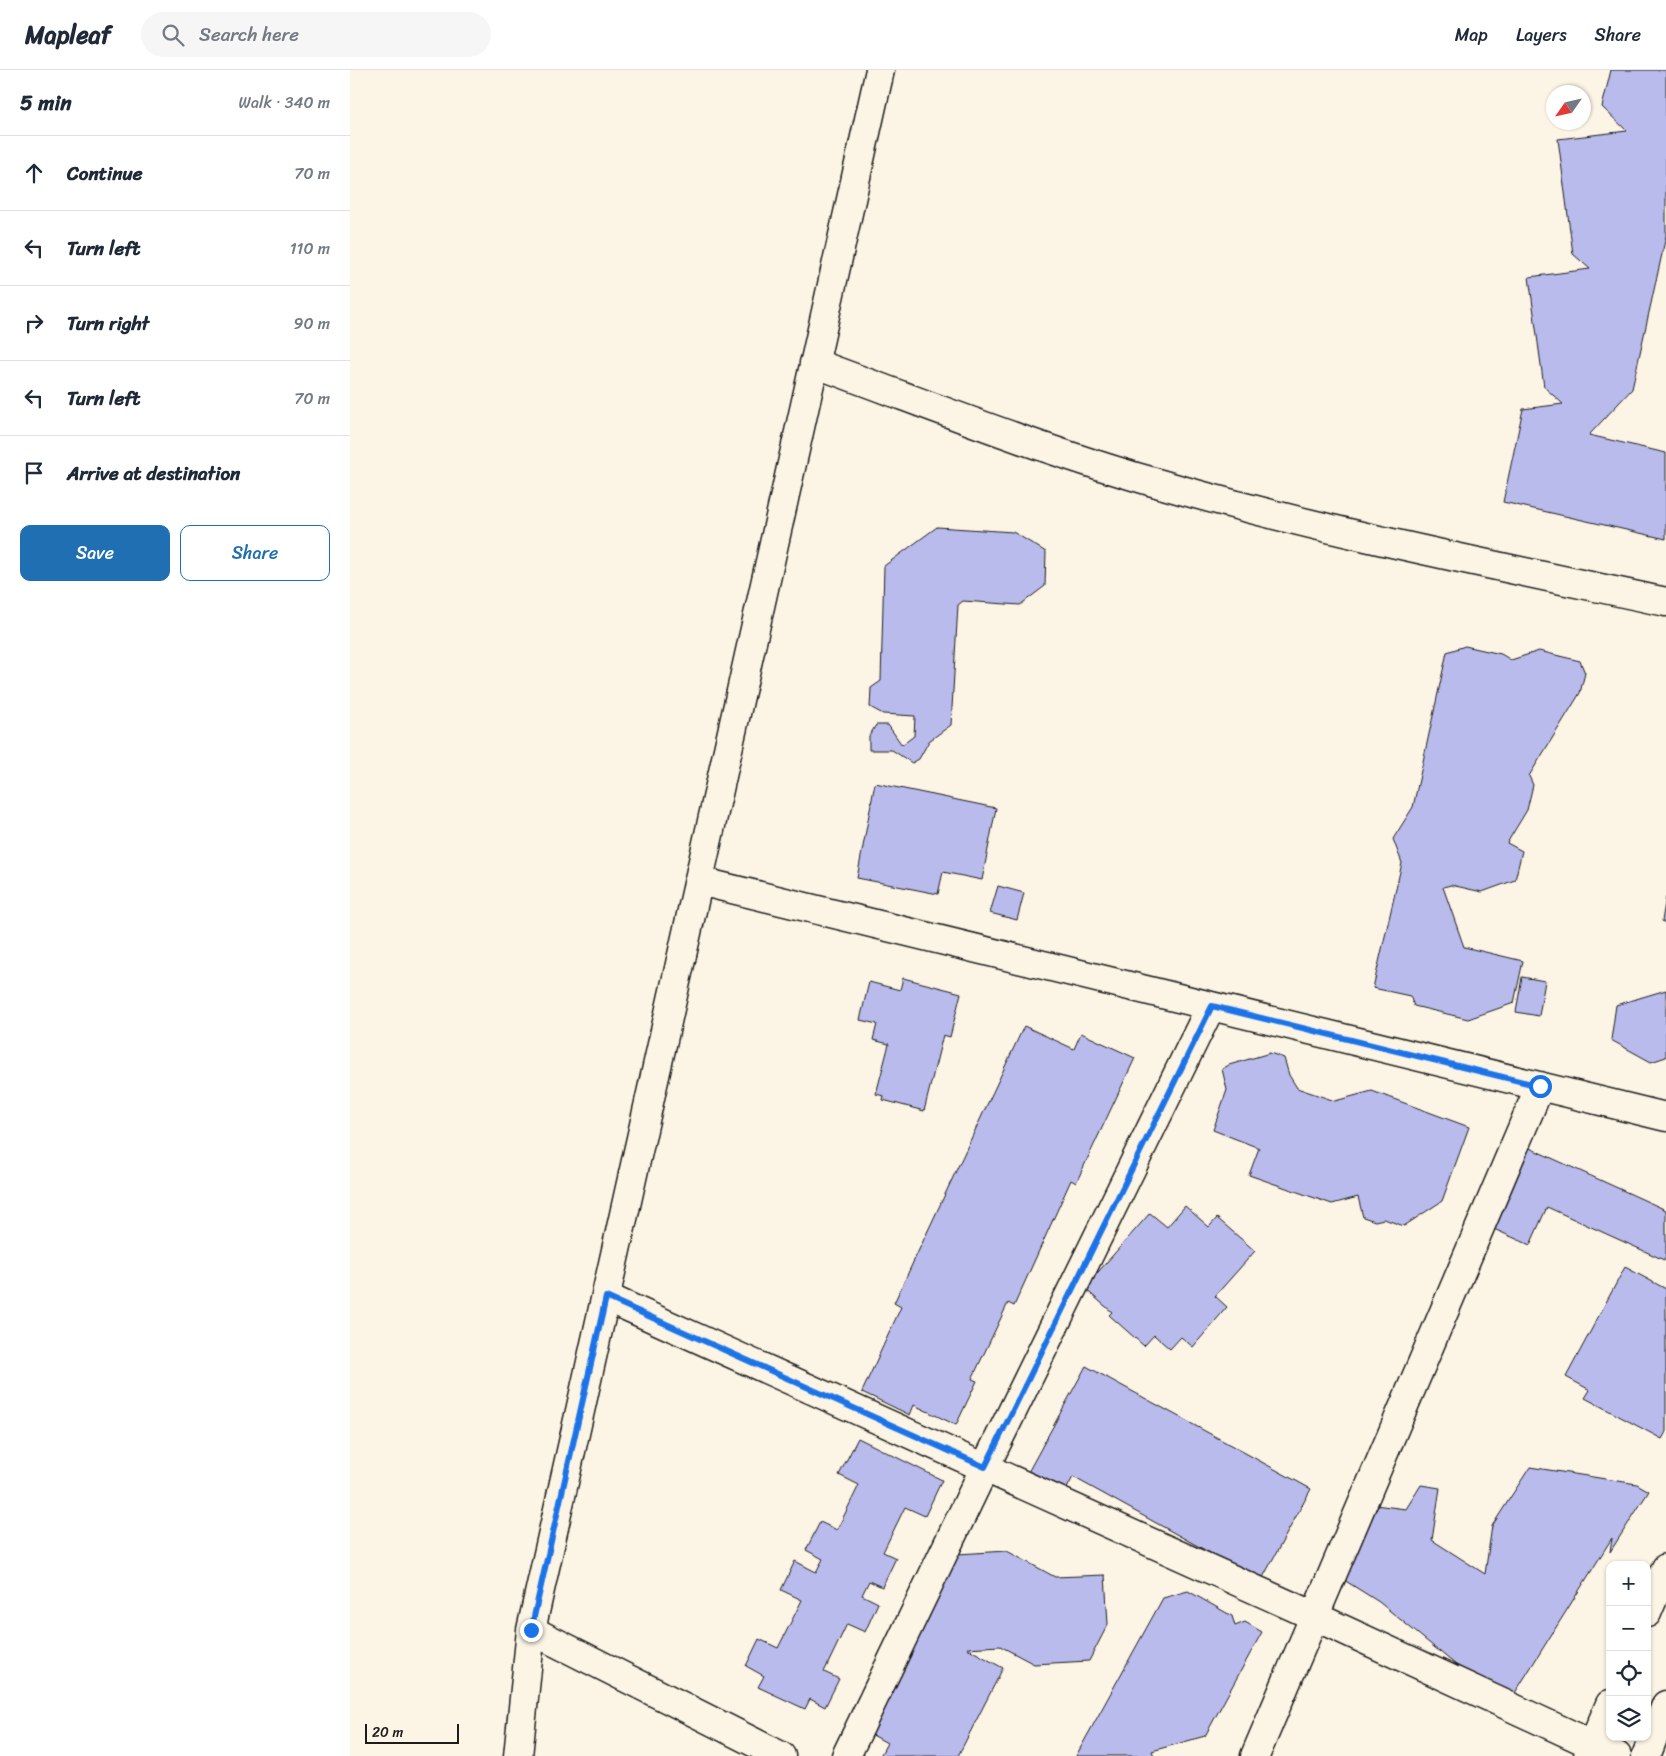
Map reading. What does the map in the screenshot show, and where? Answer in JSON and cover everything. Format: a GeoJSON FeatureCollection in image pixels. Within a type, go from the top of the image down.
{"type":"FeatureCollection","features":[{"type":"Feature","properties":{"kind":"street"},"geometry":{"type":"LineString","coordinates":[[518,1756],[531,1630],[880,70]]}},
{"type":"Feature","properties":{"kind":"street"},"geometry":{"type":"LineString","coordinates":[[814,363],[1064,455],[1151,482],[1322,528],[1666,602]]}},
{"type":"Feature","properties":{"kind":"street"},"geometry":{"type":"LineString","coordinates":[[700,881],[1666,1117]]}},
{"type":"Feature","properties":{"kind":"street"},"geometry":{"type":"LineString","coordinates":[[846,1756],[985,1467],[1212,1006]]}},
{"type":"Feature","properties":{"kind":"street"},"geometry":{"type":"LineString","coordinates":[[1255,1756],[1316,1617],[1540,1086]]}},
{"type":"Feature","properties":{"kind":"street"},"geometry":{"type":"LineString","coordinates":[[606,1297],[1316,1617],[1590,1751],[1617,1756]]}},
{"type":"Feature","properties":{"kind":"street"},"geometry":{"type":"LineString","coordinates":[[1650,1606],[1666,1568]]}},
{"type":"Feature","properties":{"kind":"street"},"geometry":{"type":"LineString","coordinates":[[531,1630],[781,1756]]}},
{"type":"Feature","properties":{"kind":"street"},"geometry":{"type":"LineString","coordinates":[[1646,1756],[1666,1704]]}},
{"type":"Feature","properties":{"kind":"street"},"geometry":{"type":"LineString","coordinates":[[1590,1751],[1606,1713]]}},
{"type":"Feature","properties":{"kind":"building"},"geometry":{"type":"Polygon","coordinates":[[[1611,70],[1666,70],[1666,236],[1632,389],[1589,435],[1666,453],[1666,539],[1503,502],[1523,409],[1563,404],[1544,387],[1529,277],[1590,269],[1573,254],[1558,139],[1627,131],[1602,107],[1611,70]]]}},
{"type":"Feature","properties":{"kind":"building"},"geometry":{"type":"Polygon","coordinates":[[[937,527],[1013,532],[1046,552],[1045,586],[1020,605],[963,601],[958,605],[951,725],[929,741],[919,759],[912,763],[892,750],[869,750],[869,736],[876,725],[888,725],[902,745],[914,736],[915,716],[883,714],[870,707],[871,688],[881,681],[884,566],[937,527]]]}},
{"type":"Feature","properties":{"kind":"building"},"geometry":{"type":"Polygon","coordinates":[[[1465,646],[1501,654],[1511,660],[1539,651],[1580,661],[1585,673],[1580,693],[1529,776],[1533,785],[1527,810],[1507,843],[1522,851],[1515,880],[1482,892],[1451,885],[1443,887],[1464,947],[1523,961],[1514,1003],[1468,1019],[1414,1006],[1410,996],[1373,988],[1402,863],[1393,839],[1413,807],[1447,652],[1465,646]]]}},
{"type":"Feature","properties":{"kind":"building"},"geometry":{"type":"Polygon","coordinates":[[[875,783],[996,808],[982,880],[943,872],[938,894],[857,878],[875,783]]]}},
{"type":"Feature","properties":{"kind":"building"},"geometry":{"type":"Polygon","coordinates":[[[998,886],[1024,893],[1017,920],[990,913],[998,886]]]}},
{"type":"Feature","properties":{"kind":"building"},"geometry":{"type":"Polygon","coordinates":[[[1666,897],[1666,924],[1662,921],[1666,897]]]}},
{"type":"Feature","properties":{"kind":"building"},"geometry":{"type":"Polygon","coordinates":[[[1522,977],[1545,981],[1539,1016],[1516,1012],[1522,977]]]}},
{"type":"Feature","properties":{"kind":"building"},"geometry":{"type":"Polygon","coordinates":[[[903,978],[961,993],[950,1037],[943,1035],[924,1111],[883,1100],[884,1096],[876,1094],[889,1044],[873,1040],[877,1024],[860,1020],[869,982],[900,990],[903,978]]]}},
{"type":"Feature","properties":{"kind":"building"},"geometry":{"type":"Polygon","coordinates":[[[1666,990],[1666,1057],[1651,1062],[1611,1040],[1616,1005],[1666,990]]]}},
{"type":"Feature","properties":{"kind":"building"},"geometry":{"type":"Polygon","coordinates":[[[1024,1026],[1074,1049],[1081,1033],[1135,1058],[1076,1183],[1071,1180],[1014,1306],[1008,1303],[972,1379],[977,1381],[956,1425],[914,1405],[910,1415],[862,1392],[901,1307],[894,1303],[1024,1026]]]}},
{"type":"Feature","properties":{"kind":"building"},"geometry":{"type":"Polygon","coordinates":[[[1270,1053],[1284,1058],[1289,1075],[1297,1088],[1335,1101],[1372,1091],[1469,1127],[1442,1201],[1404,1226],[1384,1219],[1375,1221],[1363,1217],[1358,1197],[1332,1204],[1249,1175],[1259,1148],[1213,1130],[1227,1090],[1222,1069],[1229,1065],[1270,1053]]]}},
{"type":"Feature","properties":{"kind":"building"},"geometry":{"type":"Polygon","coordinates":[[[1523,1145],[1666,1210],[1666,1255],[1664,1260],[1547,1207],[1530,1245],[1487,1226],[1523,1145]]]}},
{"type":"Feature","properties":{"kind":"building"},"geometry":{"type":"Polygon","coordinates":[[[1185,1206],[1209,1227],[1217,1218],[1255,1251],[1215,1296],[1227,1307],[1193,1347],[1181,1337],[1170,1349],[1154,1335],[1144,1346],[1109,1315],[1112,1312],[1084,1288],[1150,1213],[1167,1227],[1185,1206]]]}},
{"type":"Feature","properties":{"kind":"building"},"geometry":{"type":"Polygon","coordinates":[[[1625,1267],[1666,1289],[1666,1432],[1662,1439],[1585,1398],[1590,1390],[1566,1377],[1625,1267]]]}},
{"type":"Feature","properties":{"kind":"building"},"geometry":{"type":"Polygon","coordinates":[[[1086,1366],[1311,1489],[1261,1581],[1073,1477],[1063,1496],[1026,1476],[1086,1366]]]}},
{"type":"Feature","properties":{"kind":"building"},"geometry":{"type":"Polygon","coordinates":[[[858,1438],[942,1480],[925,1516],[905,1507],[883,1552],[896,1558],[882,1587],[869,1581],[862,1595],[878,1603],[865,1632],[847,1624],[824,1672],[839,1679],[825,1707],[810,1699],[805,1709],[758,1687],[764,1676],[746,1666],[759,1639],[778,1648],[802,1600],[781,1590],[795,1561],[816,1572],[823,1559],[806,1550],[820,1522],[837,1530],[859,1485],[839,1475],[858,1438]]]}},
{"type":"Feature","properties":{"kind":"building"},"geometry":{"type":"Polygon","coordinates":[[[1530,1467],[1637,1484],[1649,1491],[1610,1552],[1612,1538],[1513,1696],[1456,1665],[1379,1602],[1344,1580],[1367,1504],[1406,1509],[1421,1485],[1440,1488],[1432,1540],[1485,1574],[1492,1526],[1530,1467]]]}},
{"type":"Feature","properties":{"kind":"building"},"geometry":{"type":"Polygon","coordinates":[[[1007,1551],[1055,1577],[1105,1575],[1108,1624],[1089,1661],[1034,1664],[1000,1646],[967,1648],[1003,1668],[958,1756],[880,1756],[887,1743],[869,1733],[911,1642],[958,1554],[1007,1551]]]}},
{"type":"Feature","properties":{"kind":"building"},"geometry":{"type":"Polygon","coordinates":[[[1188,1591],[1232,1616],[1235,1626],[1245,1622],[1262,1632],[1205,1736],[1152,1751],[1154,1756],[1076,1756],[1163,1598],[1188,1591]]]}},
{"type":"Feature","properties":{"kind":"route"},"geometry":{"type":"LineString","coordinates":[[531,1630],[606,1297],[985,1467],[1212,1006],[1540,1086]]}}]}
